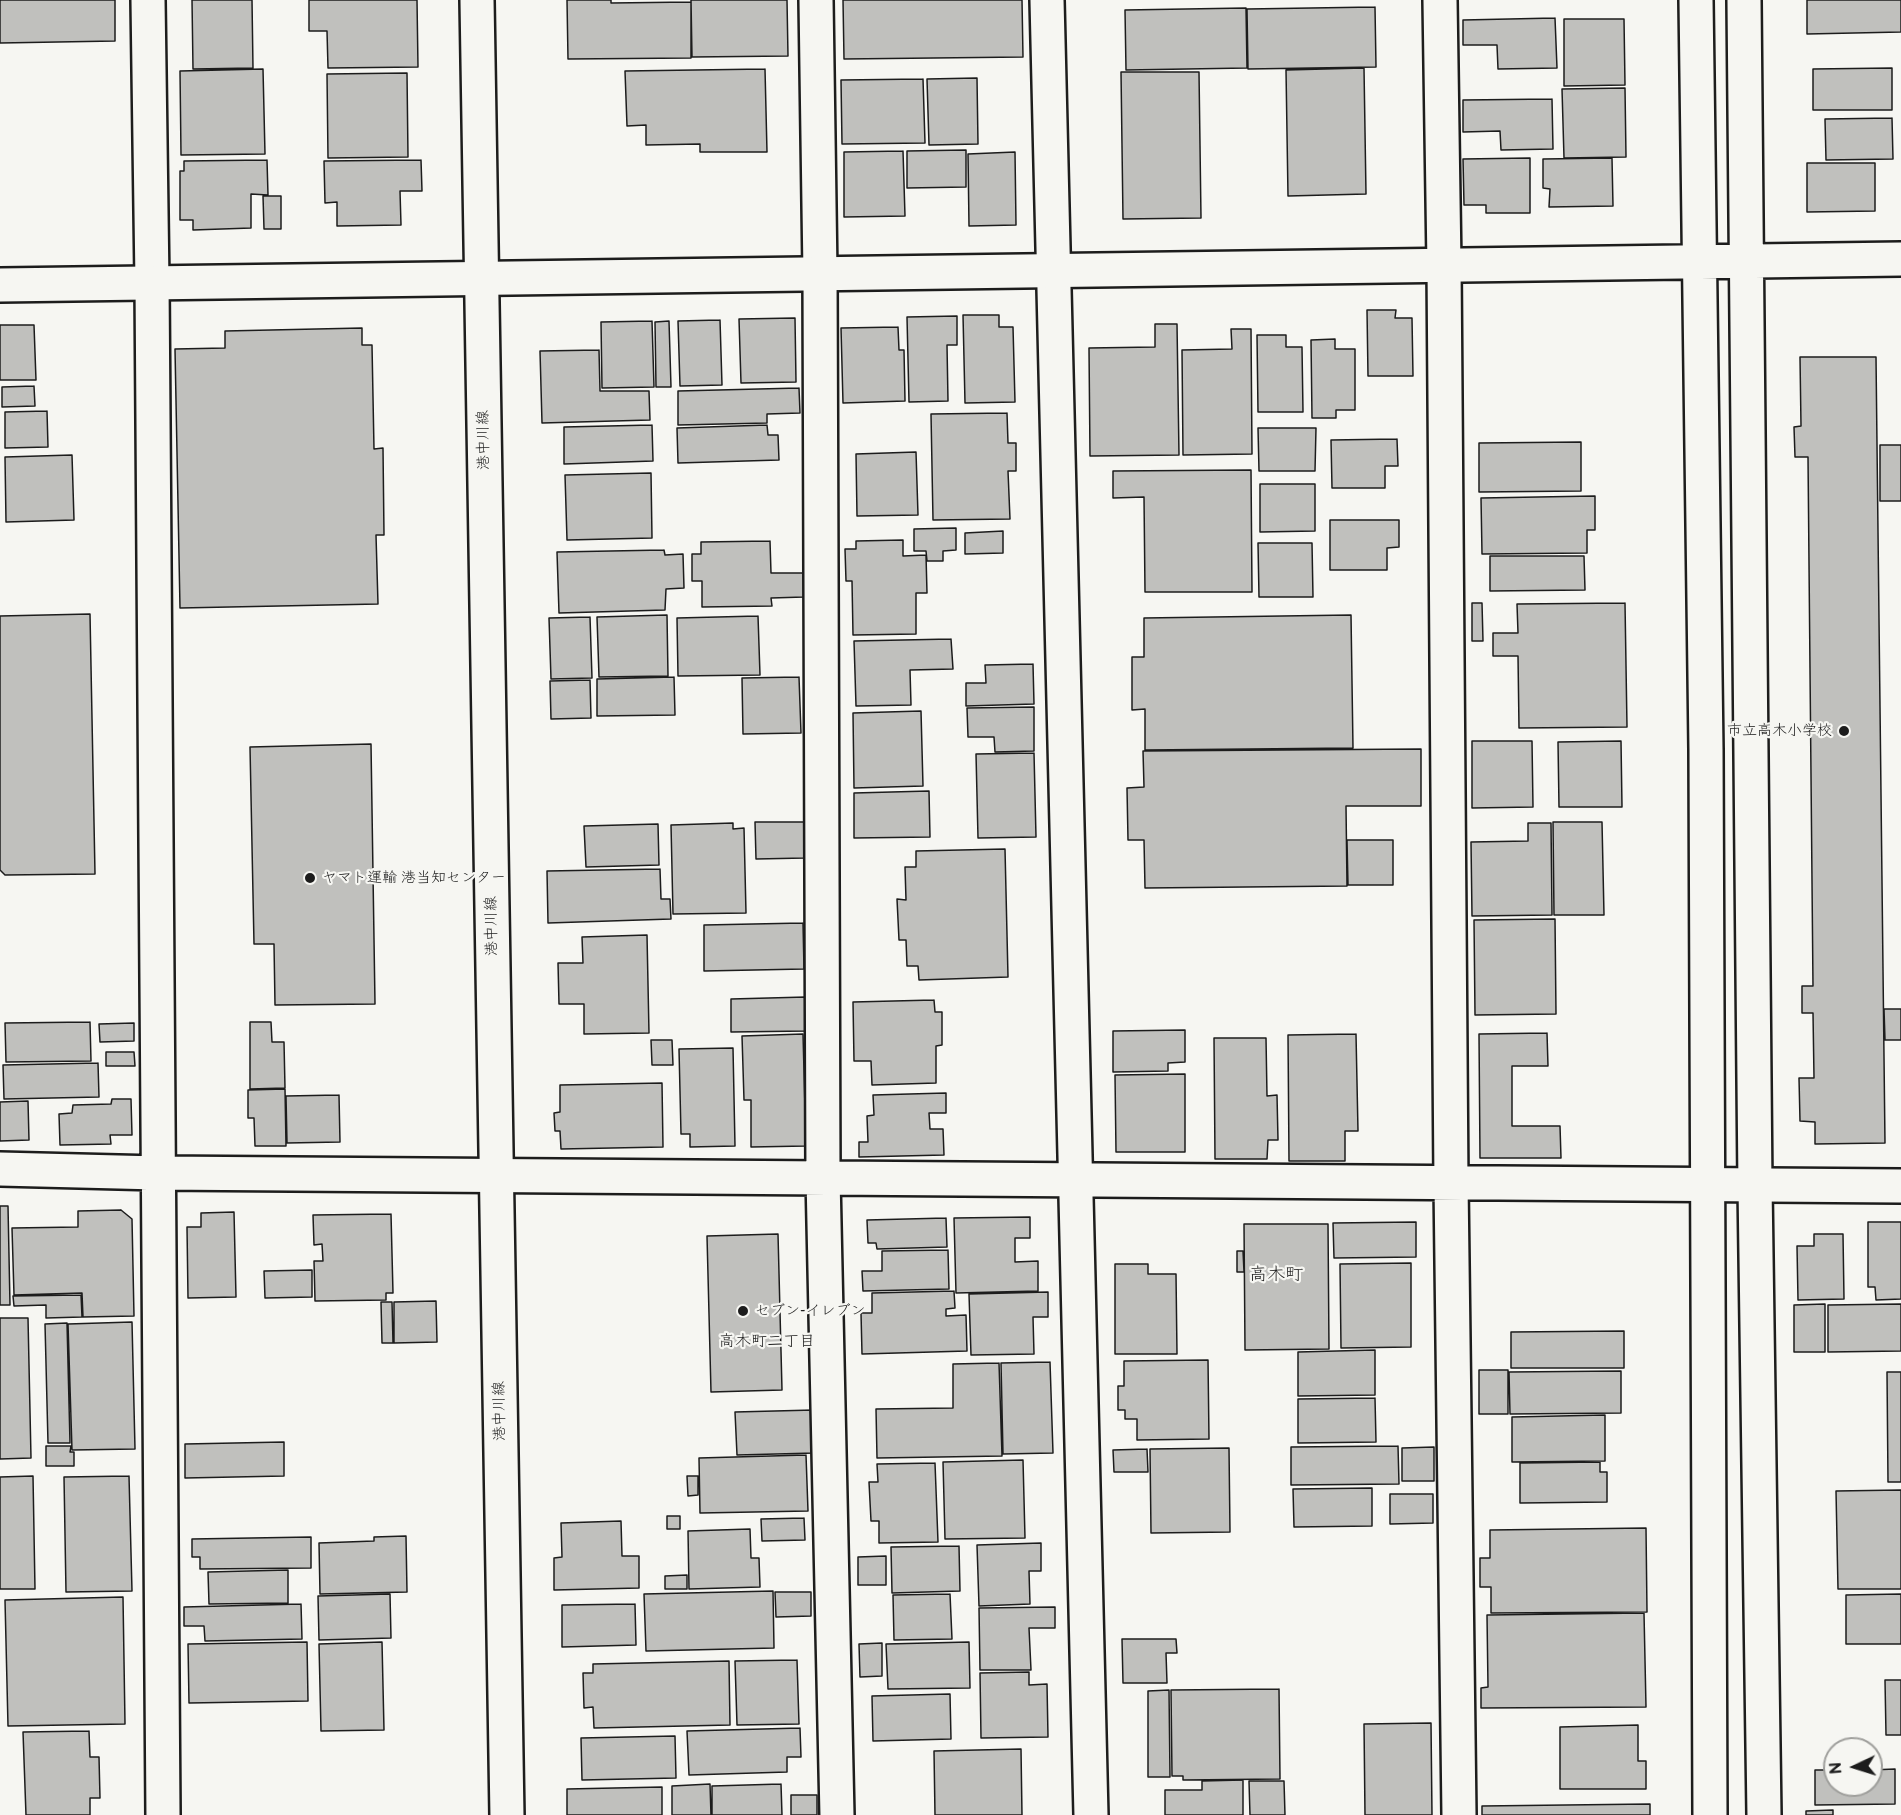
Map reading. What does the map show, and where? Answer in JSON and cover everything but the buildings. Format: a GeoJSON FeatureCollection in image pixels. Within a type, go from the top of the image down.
{"type":"FeatureCollection","features":[{"type":"Feature","properties":{"kind":"street"},"geometry":{"type":"LineString","coordinates":[[147,0],[153,282],[164,1815]]}},
{"type":"Feature","properties":{"kind":"street","name":"港中川線"},"geometry":{"type":"LineString","coordinates":[[477,0],[507,1815]]}},
{"type":"Feature","properties":{"kind":"street"},"geometry":{"type":"LineString","coordinates":[[816,0],[820,273],[823,1178],[837,1815]]}},
{"type":"Feature","properties":{"kind":"street"},"geometry":{"type":"LineString","coordinates":[[1047,0],[1091,1815]]}},
{"type":"Feature","properties":{"kind":"street"},"geometry":{"type":"LineString","coordinates":[[1440,0],[1451,1183],[1460,1815]]}},
{"type":"Feature","properties":{"kind":"street"},"geometry":{"type":"LineString","coordinates":[[1696,0],[1706,749],[1710,1815]]}},
{"type":"Feature","properties":{"kind":"street"},"geometry":{"type":"LineString","coordinates":[[1744,0],[1755,1186],[1764,1815]]}},
{"type":"Feature","properties":{"kind":"street"},"geometry":{"type":"LineString","coordinates":[[0,285],[1901,259]]}},
{"type":"Feature","properties":{"kind":"street"},"geometry":{"type":"LineString","coordinates":[[0,1169],[158,1173],[1901,1186]]}},
{"type":"Feature","properties":{"kind":"place","name":"市立高木小学校"},"geometry":{"type":"Point","coordinates":[1844,731]}},
{"type":"Feature","properties":{"kind":"place","name":"ヤマト運輸 港当知センター"},"geometry":{"type":"Point","coordinates":[310,878]}},
{"type":"Feature","properties":{"kind":"place","name":"セブン-イレブン"},"geometry":{"type":"Point","coordinates":[743,1311]}},
{"type":"Feature","properties":{"kind":"district","name":"高木町"},"geometry":{"type":"Point","coordinates":[1276,1275]}},
{"type":"Feature","properties":{"kind":"district","name":"高木町二丁目"},"geometry":{"type":"Point","coordinates":[767,1342]}}]}
